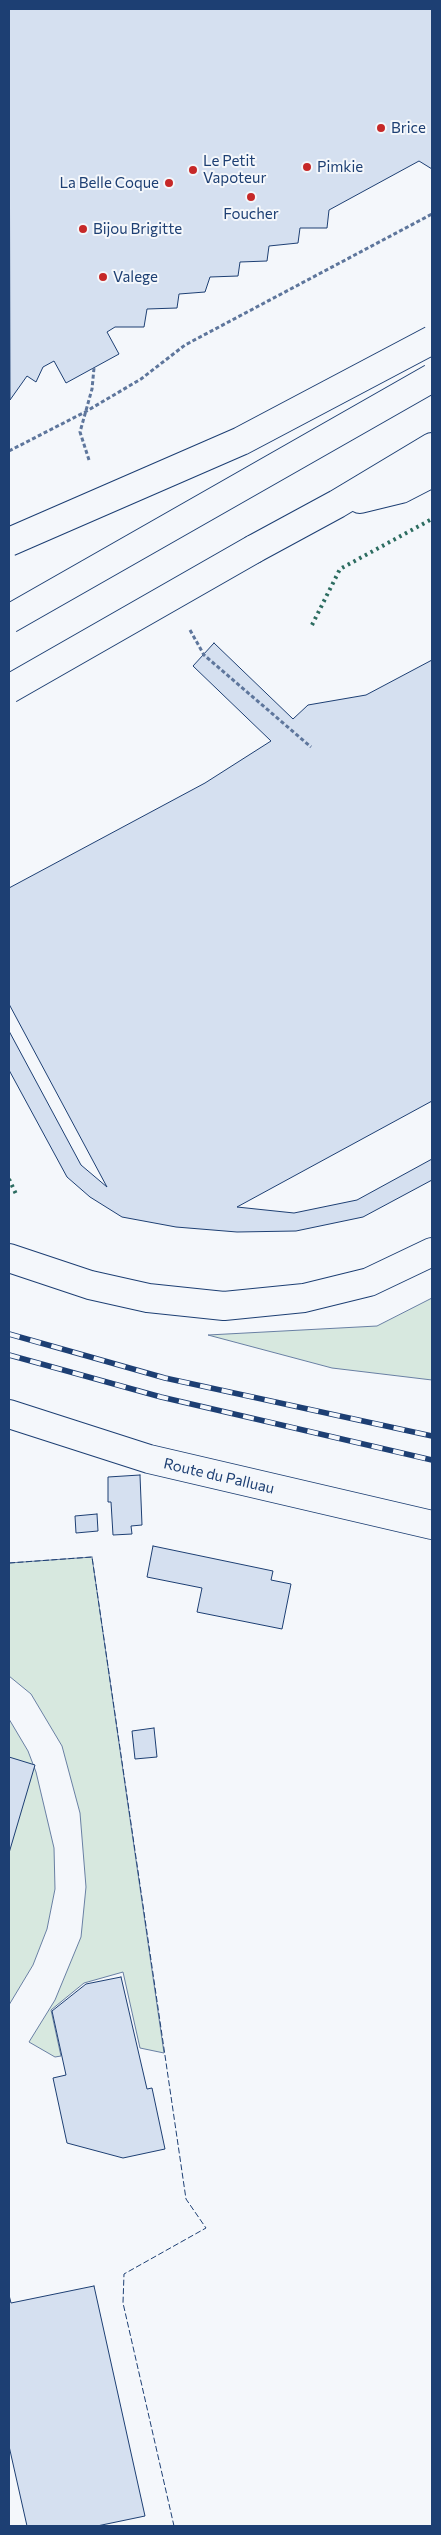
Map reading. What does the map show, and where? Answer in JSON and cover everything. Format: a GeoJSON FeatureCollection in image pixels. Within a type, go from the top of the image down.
{"type":"FeatureCollection","features":[{"type":"Feature","properties":{"kind":"main road"},"geometry":{"type":"LineString","coordinates":[[9,542],[241,441],[432,340]]}},
{"type":"Feature","properties":{"kind":"main road"},"geometry":{"type":"LineString","coordinates":[[9,620],[432,378]]}},
{"type":"Feature","properties":{"kind":"main road"},"geometry":{"type":"LineString","coordinates":[[9,689],[337,504],[432,447]]}},
{"type":"Feature","properties":{"kind":"main road"},"geometry":{"type":"LineString","coordinates":[[337,504],[401,489],[432,473]]}},
{"type":"Feature","properties":{"kind":"main road"},"geometry":{"type":"LineString","coordinates":[[9,1258],[90,1286],[148,1298],[224,1306],[304,1298],[369,1282],[432,1252]]}},
{"type":"Feature","properties":{"kind":"main road","name":"Route du Palluau"},"geometry":{"type":"LineString","coordinates":[[9,1414],[148,1460],[432,1525]]}},
{"type":"Feature","properties":{"kind":"path"},"geometry":{"type":"LineString","coordinates":[[9,451],[85,412],[142,379],[185,345],[432,214]]}},
{"type":"Feature","properties":{"kind":"path"},"geometry":{"type":"LineString","coordinates":[[89,460],[84,450],[80,432],[92,389],[94,368]]}},
{"type":"Feature","properties":{"kind":"path"},"geometry":{"type":"LineString","coordinates":[[190,630],[204,655],[311,747]]}},
{"type":"Feature","properties":{"kind":"shaded area"},"geometry":{"type":"Polygon","coordinates":[[[432,1298],[432,1380],[332,1368],[208,1335],[377,1326],[432,1298]]]}},
{"type":"Feature","properties":{"kind":"shaded area"},"geometry":{"type":"Polygon","coordinates":[[[92,1557],[164,2053],[140,2048],[123,1972],[84,1983],[51,2010],[61,2056],[55,2057],[29,2042],[55,2000],[81,1937],[86,1887],[80,1813],[62,1746],[31,1694],[9,1676],[9,1563],[92,1557]]]}},
{"type":"Feature","properties":{"kind":"shaded area"},"geometry":{"type":"Polygon","coordinates":[[[9,1719],[28,1751],[36,1772],[54,1848],[55,1889],[47,1929],[33,1965],[9,2005],[9,1719]]]}},
{"type":"Feature","properties":{"kind":"building"},"geometry":{"type":"Polygon","coordinates":[[[9,9],[432,9],[432,169],[419,161],[329,210],[327,228],[300,228],[298,243],[269,246],[267,261],[240,262],[238,276],[210,277],[205,292],[179,294],[177,308],[147,309],[144,327],[115,327],[107,332],[119,354],[66,383],[54,361],[43,367],[36,382],[27,376],[10,400],[9,9]]]}},
{"type":"Feature","properties":{"kind":"building"},"geometry":{"type":"Polygon","coordinates":[[[214,643],[293,719],[308,705],[366,695],[432,660],[432,1101],[237,1207],[294,1213],[357,1200],[432,1159],[432,1180],[363,1217],[296,1231],[237,1232],[176,1227],[122,1217],[90,1197],[67,1177],[9,1070],[9,1031],[81,1165],[107,1187],[9,1004],[9,888],[205,783],[271,741],[193,666],[214,643]]]}},
{"type":"Feature","properties":{"kind":"building"},"geometry":{"type":"Polygon","coordinates":[[[140,1475],[142,1525],[131,1526],[132,1534],[113,1535],[111,1502],[108,1502],[108,1477],[140,1475]]]}},
{"type":"Feature","properties":{"kind":"building"},"geometry":{"type":"Polygon","coordinates":[[[97,1514],[98,1531],[76,1533],[75,1516],[97,1514]]]}},
{"type":"Feature","properties":{"kind":"building"},"geometry":{"type":"Polygon","coordinates":[[[153,1546],[273,1571],[271,1580],[291,1584],[282,1629],[197,1612],[202,1588],[147,1577],[153,1546]]]}},
{"type":"Feature","properties":{"kind":"building"},"geometry":{"type":"Polygon","coordinates":[[[154,1728],[157,1757],[135,1759],[132,1731],[154,1728]]]}},
{"type":"Feature","properties":{"kind":"building"},"geometry":{"type":"Polygon","coordinates":[[[9,1757],[35,1765],[9,1853],[9,1757]]]}},
{"type":"Feature","properties":{"kind":"building"},"geometry":{"type":"Polygon","coordinates":[[[121,1977],[147,2089],[152,2088],[165,2149],[123,2158],[67,2143],[53,2078],[66,2075],[52,2011],[86,1984],[121,1977]]]}},
{"type":"Feature","properties":{"kind":"building"},"geometry":{"type":"Polygon","coordinates":[[[94,2286],[145,2516],[97,2526],[27,2526],[9,2446],[9,2295],[11,2303],[94,2286]]]}},
{"type":"Feature","properties":{"kind":"railway"},"geometry":{"type":"LineString","coordinates":[[9,1334],[165,1378],[432,1436]]}},
{"type":"Feature","properties":{"kind":"railway"},"geometry":{"type":"LineString","coordinates":[[9,1355],[161,1397],[432,1460]]}},
{"type":"Feature","properties":{"kind":"hedge"},"geometry":{"type":"LineString","coordinates":[[312,625],[340,569],[432,519]]}},
{"type":"Feature","properties":{"kind":"hedge"},"geometry":{"type":"LineString","coordinates":[[9,1179],[16,1194]]}},
{"type":"Feature","properties":{"kind":"fence"},"geometry":{"type":"LineString","coordinates":[[9,1563],[92,1557],[186,2199],[206,2228],[124,2274],[123,2303],[174,2526]]}},
{"type":"Feature","properties":{"kind":"place","name":"Brice"},"geometry":{"type":"Point","coordinates":[381,128]}},
{"type":"Feature","properties":{"kind":"place","name":"Pimkie"},"geometry":{"type":"Point","coordinates":[307,167]}},
{"type":"Feature","properties":{"kind":"place","name":"Le Petit Vapoteur"},"geometry":{"type":"Point","coordinates":[193,170]}},
{"type":"Feature","properties":{"kind":"place","name":"La Belle Coque"},"geometry":{"type":"Point","coordinates":[169,183]}},
{"type":"Feature","properties":{"kind":"place","name":"Foucher"},"geometry":{"type":"Point","coordinates":[251,197]}},
{"type":"Feature","properties":{"kind":"place","name":"Bijou Brigitte"},"geometry":{"type":"Point","coordinates":[83,229]}},
{"type":"Feature","properties":{"kind":"place","name":"Valege"},"geometry":{"type":"Point","coordinates":[103,277]}}]}
